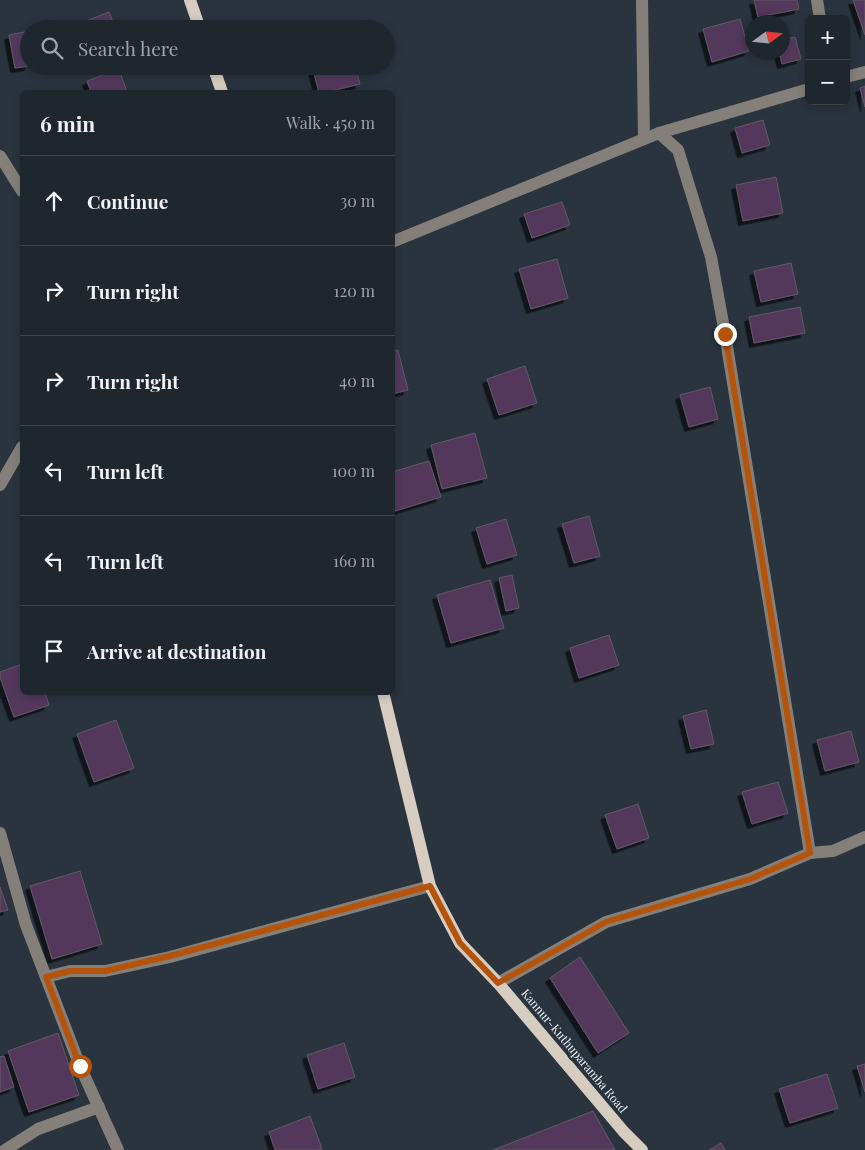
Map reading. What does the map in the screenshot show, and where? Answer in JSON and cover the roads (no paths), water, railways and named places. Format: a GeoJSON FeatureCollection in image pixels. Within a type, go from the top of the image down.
{"type":"FeatureCollection","features":[{"type":"Feature","properties":{"kind":"main road"},"geometry":{"type":"LineString","coordinates":[[190,0],[197,20]]}},
{"type":"Feature","properties":{"kind":"main road"},"geometry":{"type":"LineString","coordinates":[[216,75],[221,90]]}},
{"type":"Feature","properties":{"kind":"main road","name":"Kannur-Kuthuparamba Road"},"geometry":{"type":"LineString","coordinates":[[384,695],[430,886],[460,943],[498,983],[624,1132],[642,1150]]}},
{"type":"Feature","properties":{"kind":"street"},"geometry":{"type":"LineString","coordinates":[[642,0],[644,139]]}},
{"type":"Feature","properties":{"kind":"street"},"geometry":{"type":"LineString","coordinates":[[818,0],[820,15]]}},
{"type":"Feature","properties":{"kind":"street"},"geometry":{"type":"LineString","coordinates":[[850,77],[865,72]]}},
{"type":"Feature","properties":{"kind":"street"},"geometry":{"type":"LineString","coordinates":[[395,241],[659,133],[805,90]]}},
{"type":"Feature","properties":{"kind":"street"},"geometry":{"type":"LineString","coordinates":[[659,133],[678,150],[711,258],[810,853]]}},
{"type":"Feature","properties":{"kind":"street"},"geometry":{"type":"LineString","coordinates":[[0,156],[20,188]]}},
{"type":"Feature","properties":{"kind":"street"},"geometry":{"type":"LineString","coordinates":[[0,485],[20,450]]}},
{"type":"Feature","properties":{"kind":"street"},"geometry":{"type":"LineString","coordinates":[[0,832],[26,924],[80,1066],[118,1150]]}},
{"type":"Feature","properties":{"kind":"street"},"geometry":{"type":"LineString","coordinates":[[498,983],[606,922],[750,879],[810,853],[833,851],[865,837]]}},
{"type":"Feature","properties":{"kind":"street"},"geometry":{"type":"LineString","coordinates":[[46,977],[70,971],[105,971],[170,956],[430,886]]}},
{"type":"Feature","properties":{"kind":"street"},"geometry":{"type":"LineString","coordinates":[[5,1150],[38,1129],[99,1107]]}}]}
